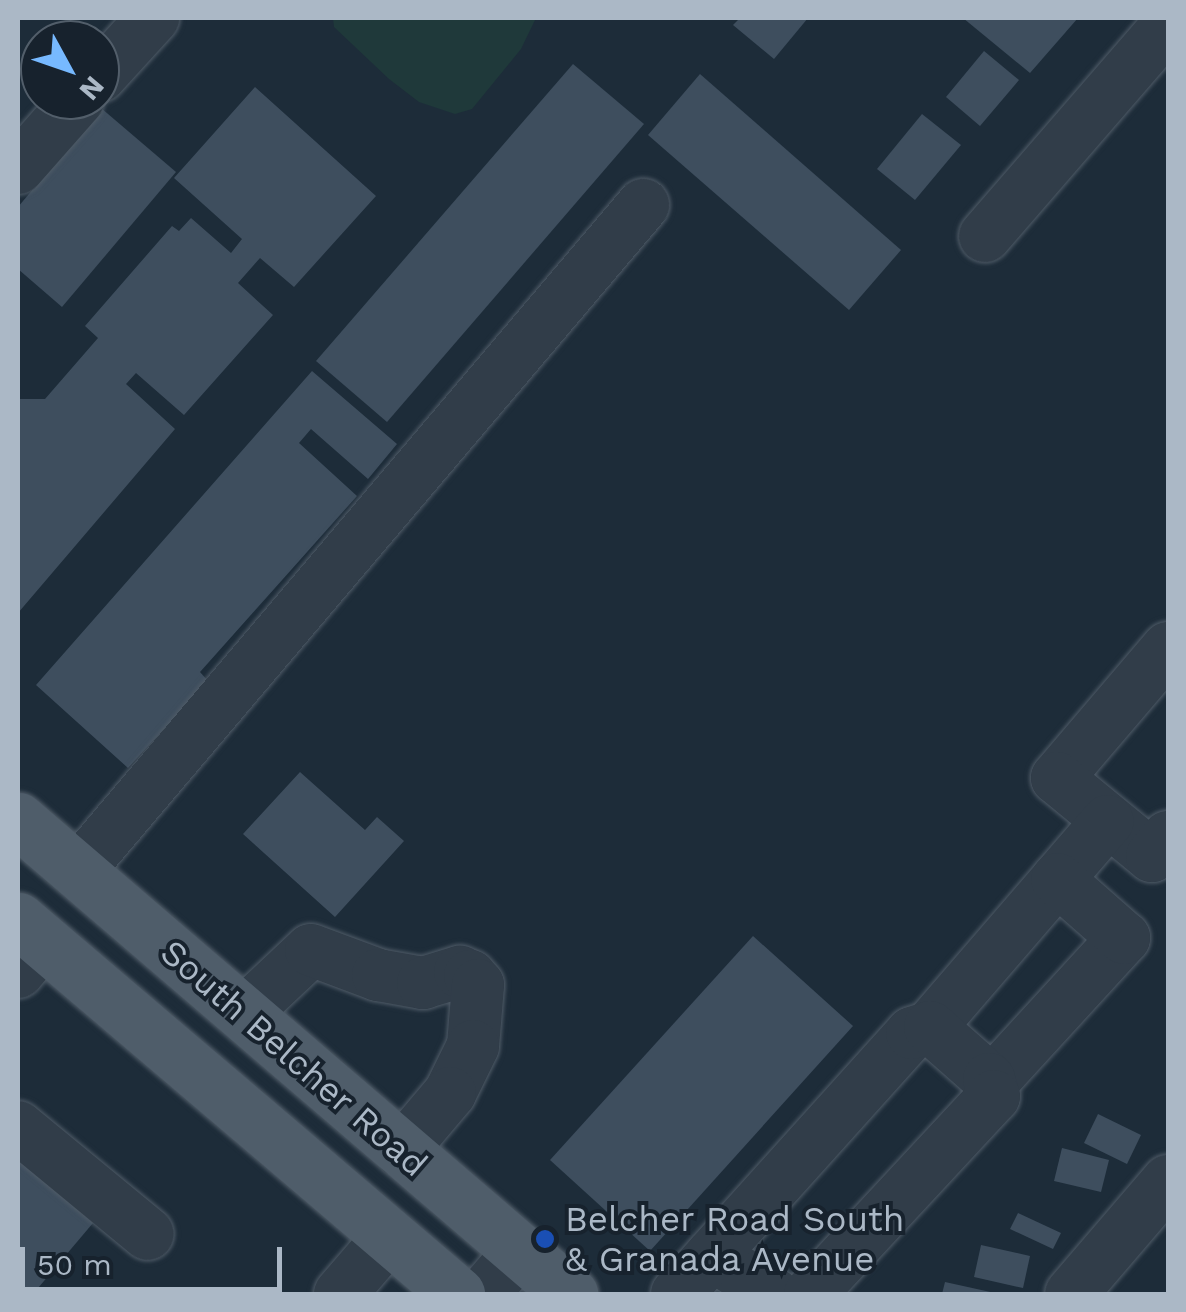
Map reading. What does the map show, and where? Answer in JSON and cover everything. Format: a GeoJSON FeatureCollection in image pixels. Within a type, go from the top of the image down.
{"type":"FeatureCollection","features":[{"type":"Feature","properties":{"kind":"main road","name":"South Belcher Road"},"geometry":{"type":"LineString","coordinates":[[18,820],[570,1294]]}},
{"type":"Feature","properties":{"kind":"main road","name":"South Belcher Road"},"geometry":{"type":"LineString","coordinates":[[26,945],[457,1294]]}},
{"type":"Feature","properties":{"kind":"street"},"geometry":{"type":"LineString","coordinates":[[120,54],[153,18]]}},
{"type":"Feature","properties":{"kind":"street"},"geometry":{"type":"LineString","coordinates":[[985,236],[1168,25]]}},
{"type":"Feature","properties":{"kind":"street"},"geometry":{"type":"LineString","coordinates":[[18,168],[60,120]]}},
{"type":"Feature","properties":{"kind":"street"},"geometry":{"type":"LineString","coordinates":[[77,872],[644,205]]}},
{"type":"Feature","properties":{"kind":"street"},"geometry":{"type":"LineString","coordinates":[[1168,648],[1058,778],[1152,856],[1168,837]]}},
{"type":"Feature","properties":{"kind":"street"},"geometry":{"type":"LineString","coordinates":[[677,1294],[912,1033],[930,1027],[1108,821]]}},
{"type":"Feature","properties":{"kind":"street"},"geometry":{"type":"LineString","coordinates":[[991,1083],[1124,938],[1057,879]]}},
{"type":"Feature","properties":{"kind":"street"},"geometry":{"type":"LineString","coordinates":[[243,1014],[311,950],[378,975],[422,983],[460,972],[470,976],[478,985],[473,1046],[450,1093],[402,1150]]}},
{"type":"Feature","properties":{"kind":"street"},"geometry":{"type":"LineString","coordinates":[[810,1294],[994,1096],[991,1083],[930,1027]]}},
{"type":"Feature","properties":{"kind":"street"},"geometry":{"type":"LineString","coordinates":[[18,1127],[148,1234]]}},
{"type":"Feature","properties":{"kind":"street"},"geometry":{"type":"LineString","coordinates":[[1072,1294],[1168,1181]]}},
{"type":"Feature","properties":{"kind":"street"},"geometry":{"type":"LineString","coordinates":[[340,1294],[389,1237]]}},
{"type":"Feature","properties":{"kind":"street"},"geometry":{"type":"LineString","coordinates":[[484,1294],[519,1252]]}},
{"type":"Feature","properties":{"kind":"street"},"geometry":{"type":"LineString","coordinates":[[712,1255],[774,1294]]}},
{"type":"Feature","properties":{"kind":"green space"},"geometry":{"type":"Polygon","coordinates":[[[333,18],[536,18],[521,49],[472,109],[455,114],[419,102],[389,79],[334,27],[333,18]]]}},
{"type":"Feature","properties":{"kind":"building"},"geometry":{"type":"Polygon","coordinates":[[[740,18],[808,18],[774,59],[733,25],[740,18]]]}},
{"type":"Feature","properties":{"kind":"building"},"geometry":{"type":"Polygon","coordinates":[[[963,18],[1078,18],[1030,73],[963,18]]]}},
{"type":"Feature","properties":{"kind":"building"},"geometry":{"type":"Polygon","coordinates":[[[984,51],[1019,80],[980,126],[946,97],[984,51]]]}},
{"type":"Feature","properties":{"kind":"building"},"geometry":{"type":"Polygon","coordinates":[[[573,64],[644,124],[387,422],[316,361],[573,64]]]}},
{"type":"Feature","properties":{"kind":"building"},"geometry":{"type":"Polygon","coordinates":[[[700,74],[901,250],[849,310],[648,135],[700,74]]]}},
{"type":"Feature","properties":{"kind":"building"},"geometry":{"type":"Polygon","coordinates":[[[255,87],[376,196],[294,287],[260,258],[238,283],[273,315],[184,415],[136,373],[126,384],[175,429],[18,613],[18,399],[45,399],[98,338],[85,326],[172,226],[179,231],[191,218],[231,253],[242,239],[174,178],[255,87]]]}},
{"type":"Feature","properties":{"kind":"building"},"geometry":{"type":"Polygon","coordinates":[[[922,114],[961,145],[915,200],[877,169],[922,114]]]}},
{"type":"Feature","properties":{"kind":"building"},"geometry":{"type":"Polygon","coordinates":[[[91,120],[115,120],[176,172],[62,307],[18,269],[18,207],[91,120]]]}},
{"type":"Feature","properties":{"kind":"building"},"geometry":{"type":"Polygon","coordinates":[[[312,371],[397,444],[368,479],[311,429],[299,443],[357,496],[200,672],[208,681],[128,768],[36,685],[312,371]]]}},
{"type":"Feature","properties":{"kind":"building"},"geometry":{"type":"Polygon","coordinates":[[[300,772],[365,830],[377,817],[404,841],[335,917],[243,834],[300,772]]]}},
{"type":"Feature","properties":{"kind":"building"},"geometry":{"type":"Polygon","coordinates":[[[753,936],[853,1026],[650,1251],[550,1160],[753,936]]]}},
{"type":"Feature","properties":{"kind":"building"},"geometry":{"type":"Polygon","coordinates":[[[1098,1114],[1141,1135],[1127,1164],[1084,1143],[1098,1114]]]}},
{"type":"Feature","properties":{"kind":"building"},"geometry":{"type":"Polygon","coordinates":[[[1062,1148],[1109,1160],[1101,1192],[1054,1181],[1062,1148]]]}},
{"type":"Feature","properties":{"kind":"building"},"geometry":{"type":"Polygon","coordinates":[[[18,1159],[93,1223],[33,1294],[18,1294],[18,1159]]]}},
{"type":"Feature","properties":{"kind":"building"},"geometry":{"type":"Polygon","coordinates":[[[1018,1213],[1061,1233],[1053,1249],[1010,1229],[1018,1213]]]}},
{"type":"Feature","properties":{"kind":"building"},"geometry":{"type":"Polygon","coordinates":[[[981,1245],[1030,1256],[1023,1288],[974,1277],[981,1245]]]}},
{"type":"Feature","properties":{"kind":"building"},"geometry":{"type":"Polygon","coordinates":[[[945,1282],[995,1293],[995,1294],[942,1294],[945,1282]]]}},
{"type":"Feature","properties":{"kind":"place","name":"Belcher Road South & Granada Avenue"},"geometry":{"type":"Point","coordinates":[545,1239]}}]}
